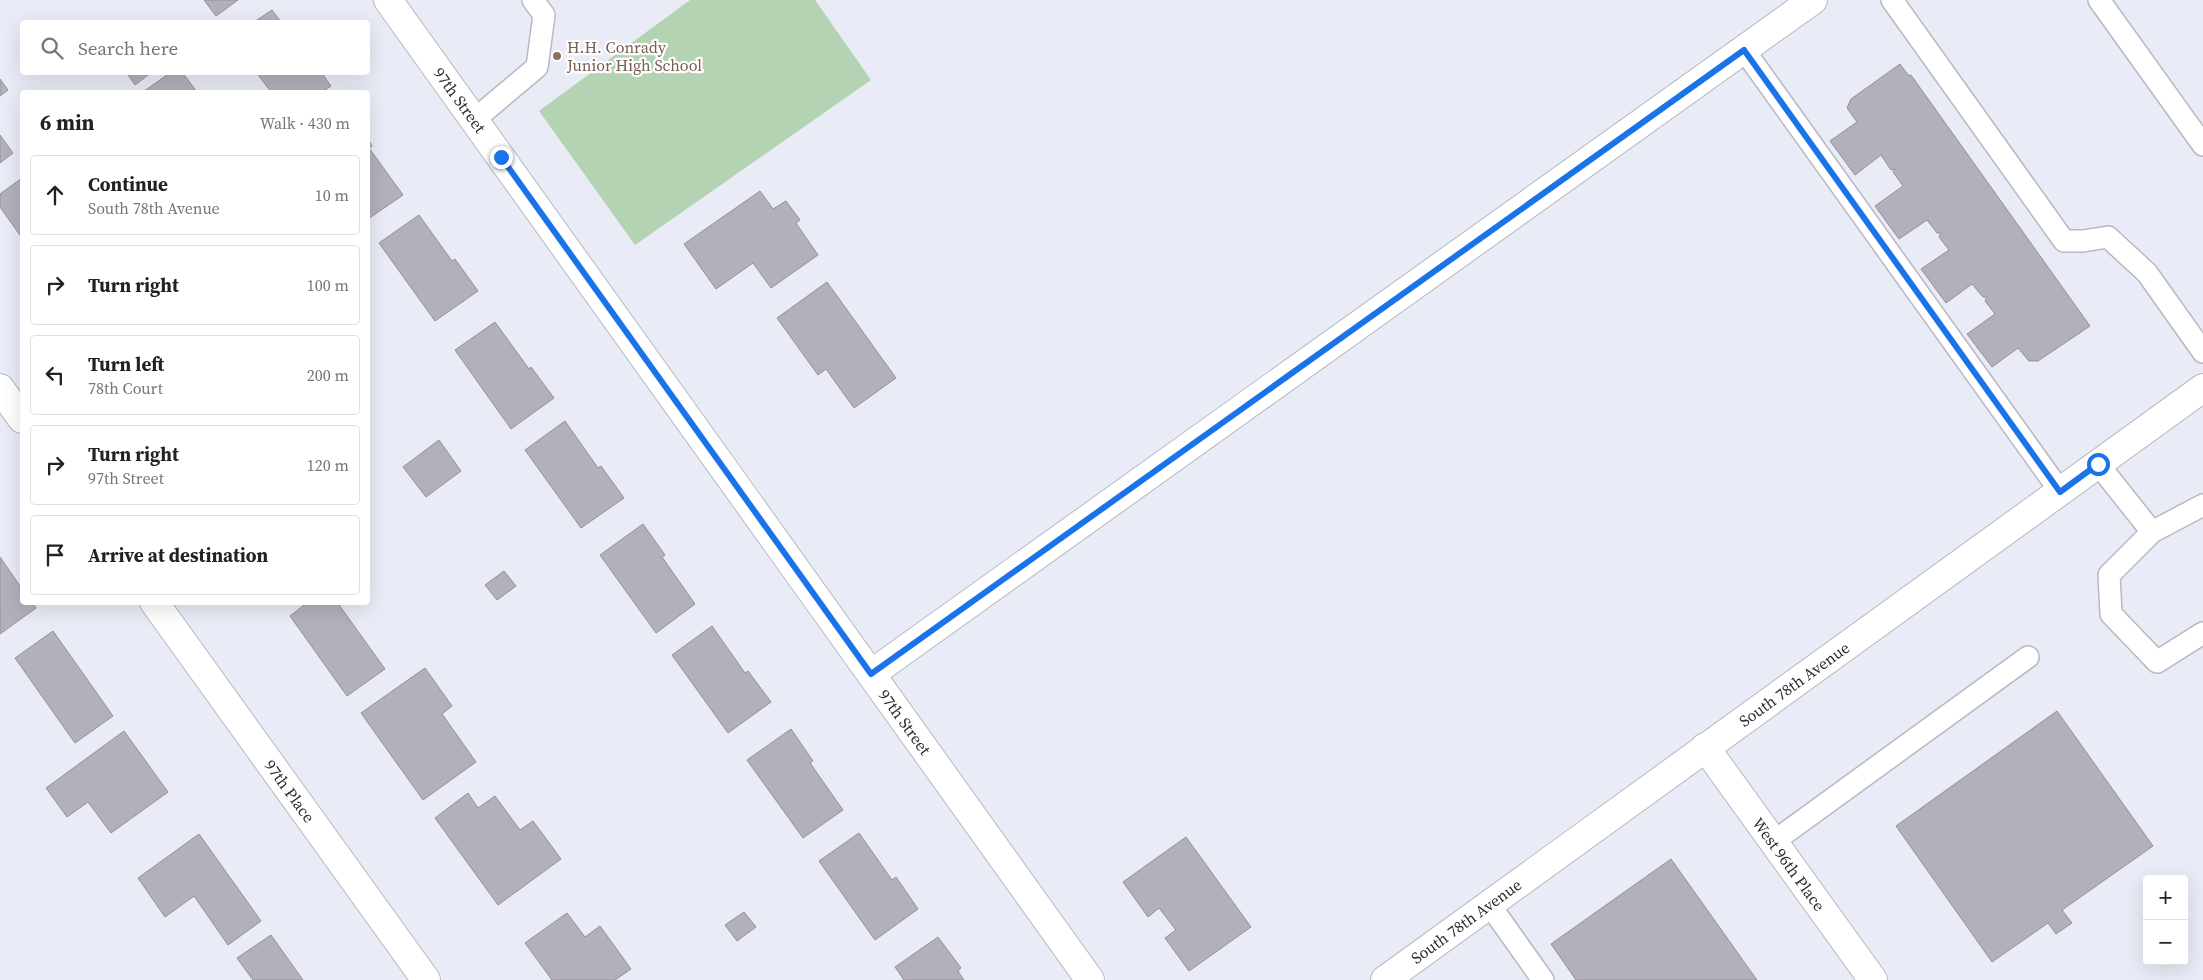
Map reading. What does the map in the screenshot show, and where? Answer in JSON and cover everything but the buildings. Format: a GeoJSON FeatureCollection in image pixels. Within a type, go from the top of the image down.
{"type":"FeatureCollection","features":[{"type":"Feature","properties":{"kind":"street","name":"97th Street"},"geometry":{"type":"LineString","coordinates":[[388,0],[1090,980]]}},
{"type":"Feature","properties":{"kind":"street"},"geometry":{"type":"LineString","coordinates":[[871,674],[1813,0]]}},
{"type":"Feature","properties":{"kind":"street"},"geometry":{"type":"LineString","coordinates":[[0,388],[20,416]]}},
{"type":"Feature","properties":{"kind":"street","name":"South 78th Avenue"},"geometry":{"type":"LineString","coordinates":[[1385,980],[2203,388]]}},
{"type":"Feature","properties":{"kind":"street","name":"97th Place"},"geometry":{"type":"LineString","coordinates":[[156,605],[426,980]]}},
{"type":"Feature","properties":{"kind":"street","name":"West 96th Place"},"geometry":{"type":"LineString","coordinates":[[1705,747],[1873,980]]}},
{"type":"Feature","properties":{"kind":"lane"},"geometry":{"type":"LineString","coordinates":[[474,120],[538,67],[544,14],[533,0]]}},
{"type":"Feature","properties":{"kind":"lane"},"geometry":{"type":"LineString","coordinates":[[1892,0],[2064,241],[2083,241],[2108,237],[2147,273],[2203,352]]}},
{"type":"Feature","properties":{"kind":"lane"},"geometry":{"type":"LineString","coordinates":[[2099,0],[2203,145]]}},
{"type":"Feature","properties":{"kind":"lane"},"geometry":{"type":"LineString","coordinates":[[1744,50],[2060,492]]}},
{"type":"Feature","properties":{"kind":"lane"},"geometry":{"type":"LineString","coordinates":[[2098,464],[2152,532]]}},
{"type":"Feature","properties":{"kind":"lane"},"geometry":{"type":"LineString","coordinates":[[2203,505],[2152,532],[2109,575],[2111,614],[2157,662],[2203,633]]}},
{"type":"Feature","properties":{"kind":"lane"},"geometry":{"type":"LineString","coordinates":[[1773,842],[2028,657]]}},
{"type":"Feature","properties":{"kind":"lane"},"geometry":{"type":"LineString","coordinates":[[1489,904],[1543,980]]}},
{"type":"Feature","properties":{"kind":"green space"},"geometry":{"type":"Polygon","coordinates":[[[690,0],[815,0],[871,80],[635,245],[539,111],[690,0]]]}},
{"type":"Feature","properties":{"kind":"place","name":"H.H. Conrady Junior High School"},"geometry":{"type":"Point","coordinates":[557,56]}},
{"type":"Feature","properties":{"kind":"route"},"geometry":{"type":"LineString","coordinates":[[501,157],[871,674],[1744,50],[2060,492],[2098,464]]}}]}
